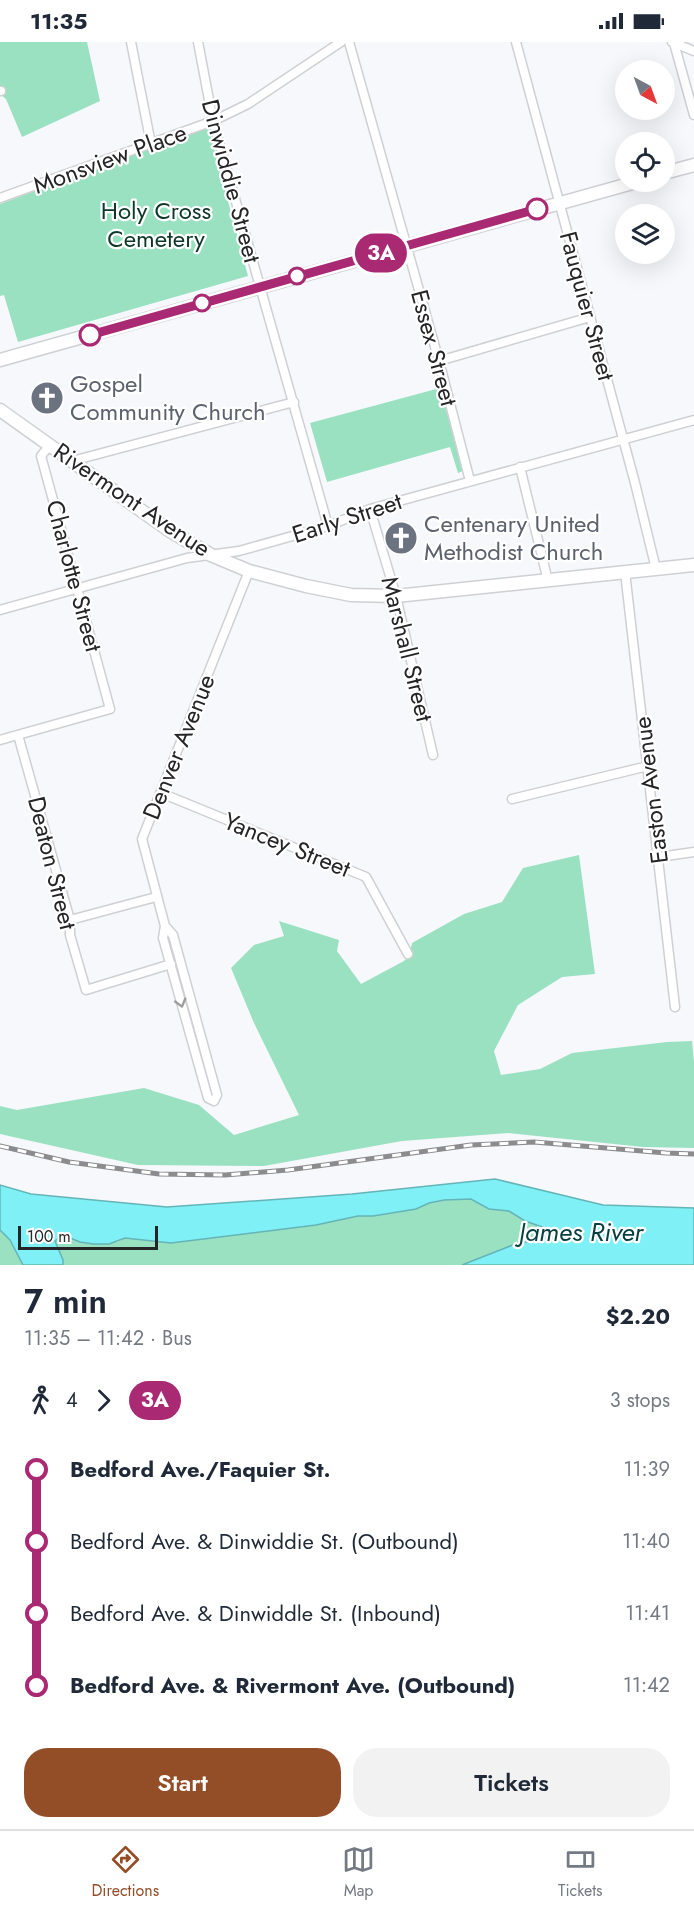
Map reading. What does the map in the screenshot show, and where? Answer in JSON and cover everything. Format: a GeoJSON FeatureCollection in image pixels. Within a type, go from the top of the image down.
{"type":"FeatureCollection","features":[{"type":"Feature","properties":{"kind":"main road"},"geometry":{"type":"LineString","coordinates":[[675,170],[694,165]]}},
{"type":"Feature","properties":{"kind":"main road"},"geometry":{"type":"LineString","coordinates":[[0,360],[615,188]]}},
{"type":"Feature","properties":{"kind":"main road","name":"Rivermont Avenue"},"geometry":{"type":"LineString","coordinates":[[2,410],[170,531],[211,555],[249,572],[306,586],[351,595],[396,596],[694,565]]}},
{"type":"Feature","properties":{"kind":"street"},"geometry":{"type":"LineString","coordinates":[[131,42],[151,144]]}},
{"type":"Feature","properties":{"kind":"street","name":"Dinwiddie Street"},"geometry":{"type":"LineString","coordinates":[[198,42],[213,122],[328,526]]}},
{"type":"Feature","properties":{"kind":"street","name":"Monsview Place"},"geometry":{"type":"LineString","coordinates":[[0,198],[213,122],[248,104],[341,42]]}},
{"type":"Feature","properties":{"kind":"street","name":"Essex Street"},"geometry":{"type":"LineString","coordinates":[[348,42],[439,361],[470,481]]}},
{"type":"Feature","properties":{"kind":"street","name":"Fauquier Street"},"geometry":{"type":"LineString","coordinates":[[516,42],[657,569]]}},
{"type":"Feature","properties":{"kind":"street"},"geometry":{"type":"LineString","coordinates":[[673,42],[694,51]]}},
{"type":"Feature","properties":{"kind":"street"},"geometry":{"type":"LineString","coordinates":[[673,42],[694,116]]}},
{"type":"Feature","properties":{"kind":"street"},"geometry":{"type":"LineString","coordinates":[[439,361],[590,317]]}},
{"type":"Feature","properties":{"kind":"street"},"geometry":{"type":"LineString","coordinates":[[72,461],[294,402]]}},
{"type":"Feature","properties":{"kind":"street","name":"Early Street"},"geometry":{"type":"LineString","coordinates":[[0,610],[188,558],[239,551],[328,526],[370,508],[694,420]]}},
{"type":"Feature","properties":{"kind":"street","name":"Charlotte Street"},"geometry":{"type":"LineString","coordinates":[[18,735],[110,709],[41,456],[50,445]]}},
{"type":"Feature","properties":{"kind":"street"},"geometry":{"type":"LineString","coordinates":[[520,467],[548,581]]}},
{"type":"Feature","properties":{"kind":"street","name":"Marshall Street"},"geometry":{"type":"LineString","coordinates":[[370,508],[396,596],[433,755]]}},
{"type":"Feature","properties":{"kind":"street","name":"Denver Avenue"},"geometry":{"type":"LineString","coordinates":[[165,926],[162,938],[208,1098],[214,1101],[217,1095],[173,935],[165,926],[156,897],[142,839],[249,572]]}},
{"type":"Feature","properties":{"kind":"street","name":"Easton Avenue"},"geometry":{"type":"LineString","coordinates":[[625,572],[675,1007]]}},
{"type":"Feature","properties":{"kind":"street"},"geometry":{"type":"LineString","coordinates":[[0,740],[18,735]]}},
{"type":"Feature","properties":{"kind":"street","name":"Deaton Street"},"geometry":{"type":"LineString","coordinates":[[18,735],[70,920],[69,935],[86,990],[171,964]]}},
{"type":"Feature","properties":{"kind":"street"},"geometry":{"type":"LineString","coordinates":[[512,799],[648,766]]}},
{"type":"Feature","properties":{"kind":"street","name":"Yancey Street"},"geometry":{"type":"LineString","coordinates":[[161,793],[366,877],[408,954]]}},
{"type":"Feature","properties":{"kind":"street"},"geometry":{"type":"LineString","coordinates":[[659,856],[694,852]]}},
{"type":"Feature","properties":{"kind":"street"},"geometry":{"type":"LineString","coordinates":[[70,920],[156,897]]}},
{"type":"Feature","properties":{"kind":"green space"},"geometry":{"type":"Polygon","coordinates":[[[0,42],[87,42],[100,101],[22,137],[6,99],[0,94],[0,42]]]}},
{"type":"Feature","properties":{"kind":"green space","name":"Holy Cross Cemetery"},"geometry":{"type":"Polygon","coordinates":[[[208,126],[248,276],[18,342],[4,295],[0,296],[0,204],[208,126]]]}},
{"type":"Feature","properties":{"kind":"green space"},"geometry":{"type":"Polygon","coordinates":[[[440,388],[463,471],[458,473],[450,447],[327,482],[310,423],[440,388]]]}},
{"type":"Feature","properties":{"kind":"green space"},"geometry":{"type":"Polygon","coordinates":[[[579,855],[595,974],[562,977],[518,1005],[494,1051],[501,1075],[540,1069],[572,1053],[692,1041],[694,1148],[643,1147],[508,1133],[402,1141],[264,1166],[138,1165],[0,1134],[0,1106],[17,1110],[144,1088],[199,1105],[234,1135],[299,1115],[254,1023],[231,968],[254,945],[284,936],[279,921],[339,940],[337,951],[361,984],[404,961],[409,956],[412,943],[464,914],[502,902],[523,868],[579,855]]]}},
{"type":"Feature","properties":{"kind":"green space"},"geometry":{"type":"Polygon","coordinates":[[[471,1199],[489,1209],[509,1211],[525,1221],[545,1228],[548,1232],[535,1241],[518,1243],[462,1265],[63,1265],[55,1240],[66,1235],[80,1242],[117,1242],[125,1238],[171,1243],[316,1225],[358,1216],[416,1209],[444,1200],[471,1199]]]}},
{"type":"Feature","properties":{"kind":"green space"},"geometry":{"type":"Polygon","coordinates":[[[0,1230],[10,1240],[23,1265],[0,1265],[0,1230]]]}},
{"type":"Feature","properties":{"kind":"water","name":"James River"},"geometry":{"type":"Polygon","coordinates":[[[495,1179],[603,1205],[694,1208],[694,1265],[462,1265],[518,1243],[535,1241],[548,1232],[545,1228],[525,1221],[509,1211],[489,1209],[471,1199],[444,1200],[416,1209],[358,1216],[316,1225],[171,1243],[125,1238],[109,1244],[93,1244],[80,1242],[63,1235],[55,1241],[63,1265],[23,1265],[10,1240],[0,1230],[0,1185],[31,1194],[167,1207],[352,1194],[495,1179]]]}},
{"type":"Feature","properties":{"kind":"railway"},"geometry":{"type":"LineString","coordinates":[[0,1146],[69,1162],[159,1174],[225,1175],[288,1170],[471,1145],[534,1142],[694,1154]]}},
{"type":"Feature","properties":{"kind":"bus line","name":"3A"},"geometry":{"type":"LineString","coordinates":[[90,335],[537,209]]}},
{"type":"Feature","properties":{"kind":"place","name":"Gospel Community Church"},"geometry":{"type":"Point","coordinates":[47,398]}},
{"type":"Feature","properties":{"kind":"place","name":"Centenary United Methodist Church"},"geometry":{"type":"Point","coordinates":[401,538]}}]}
